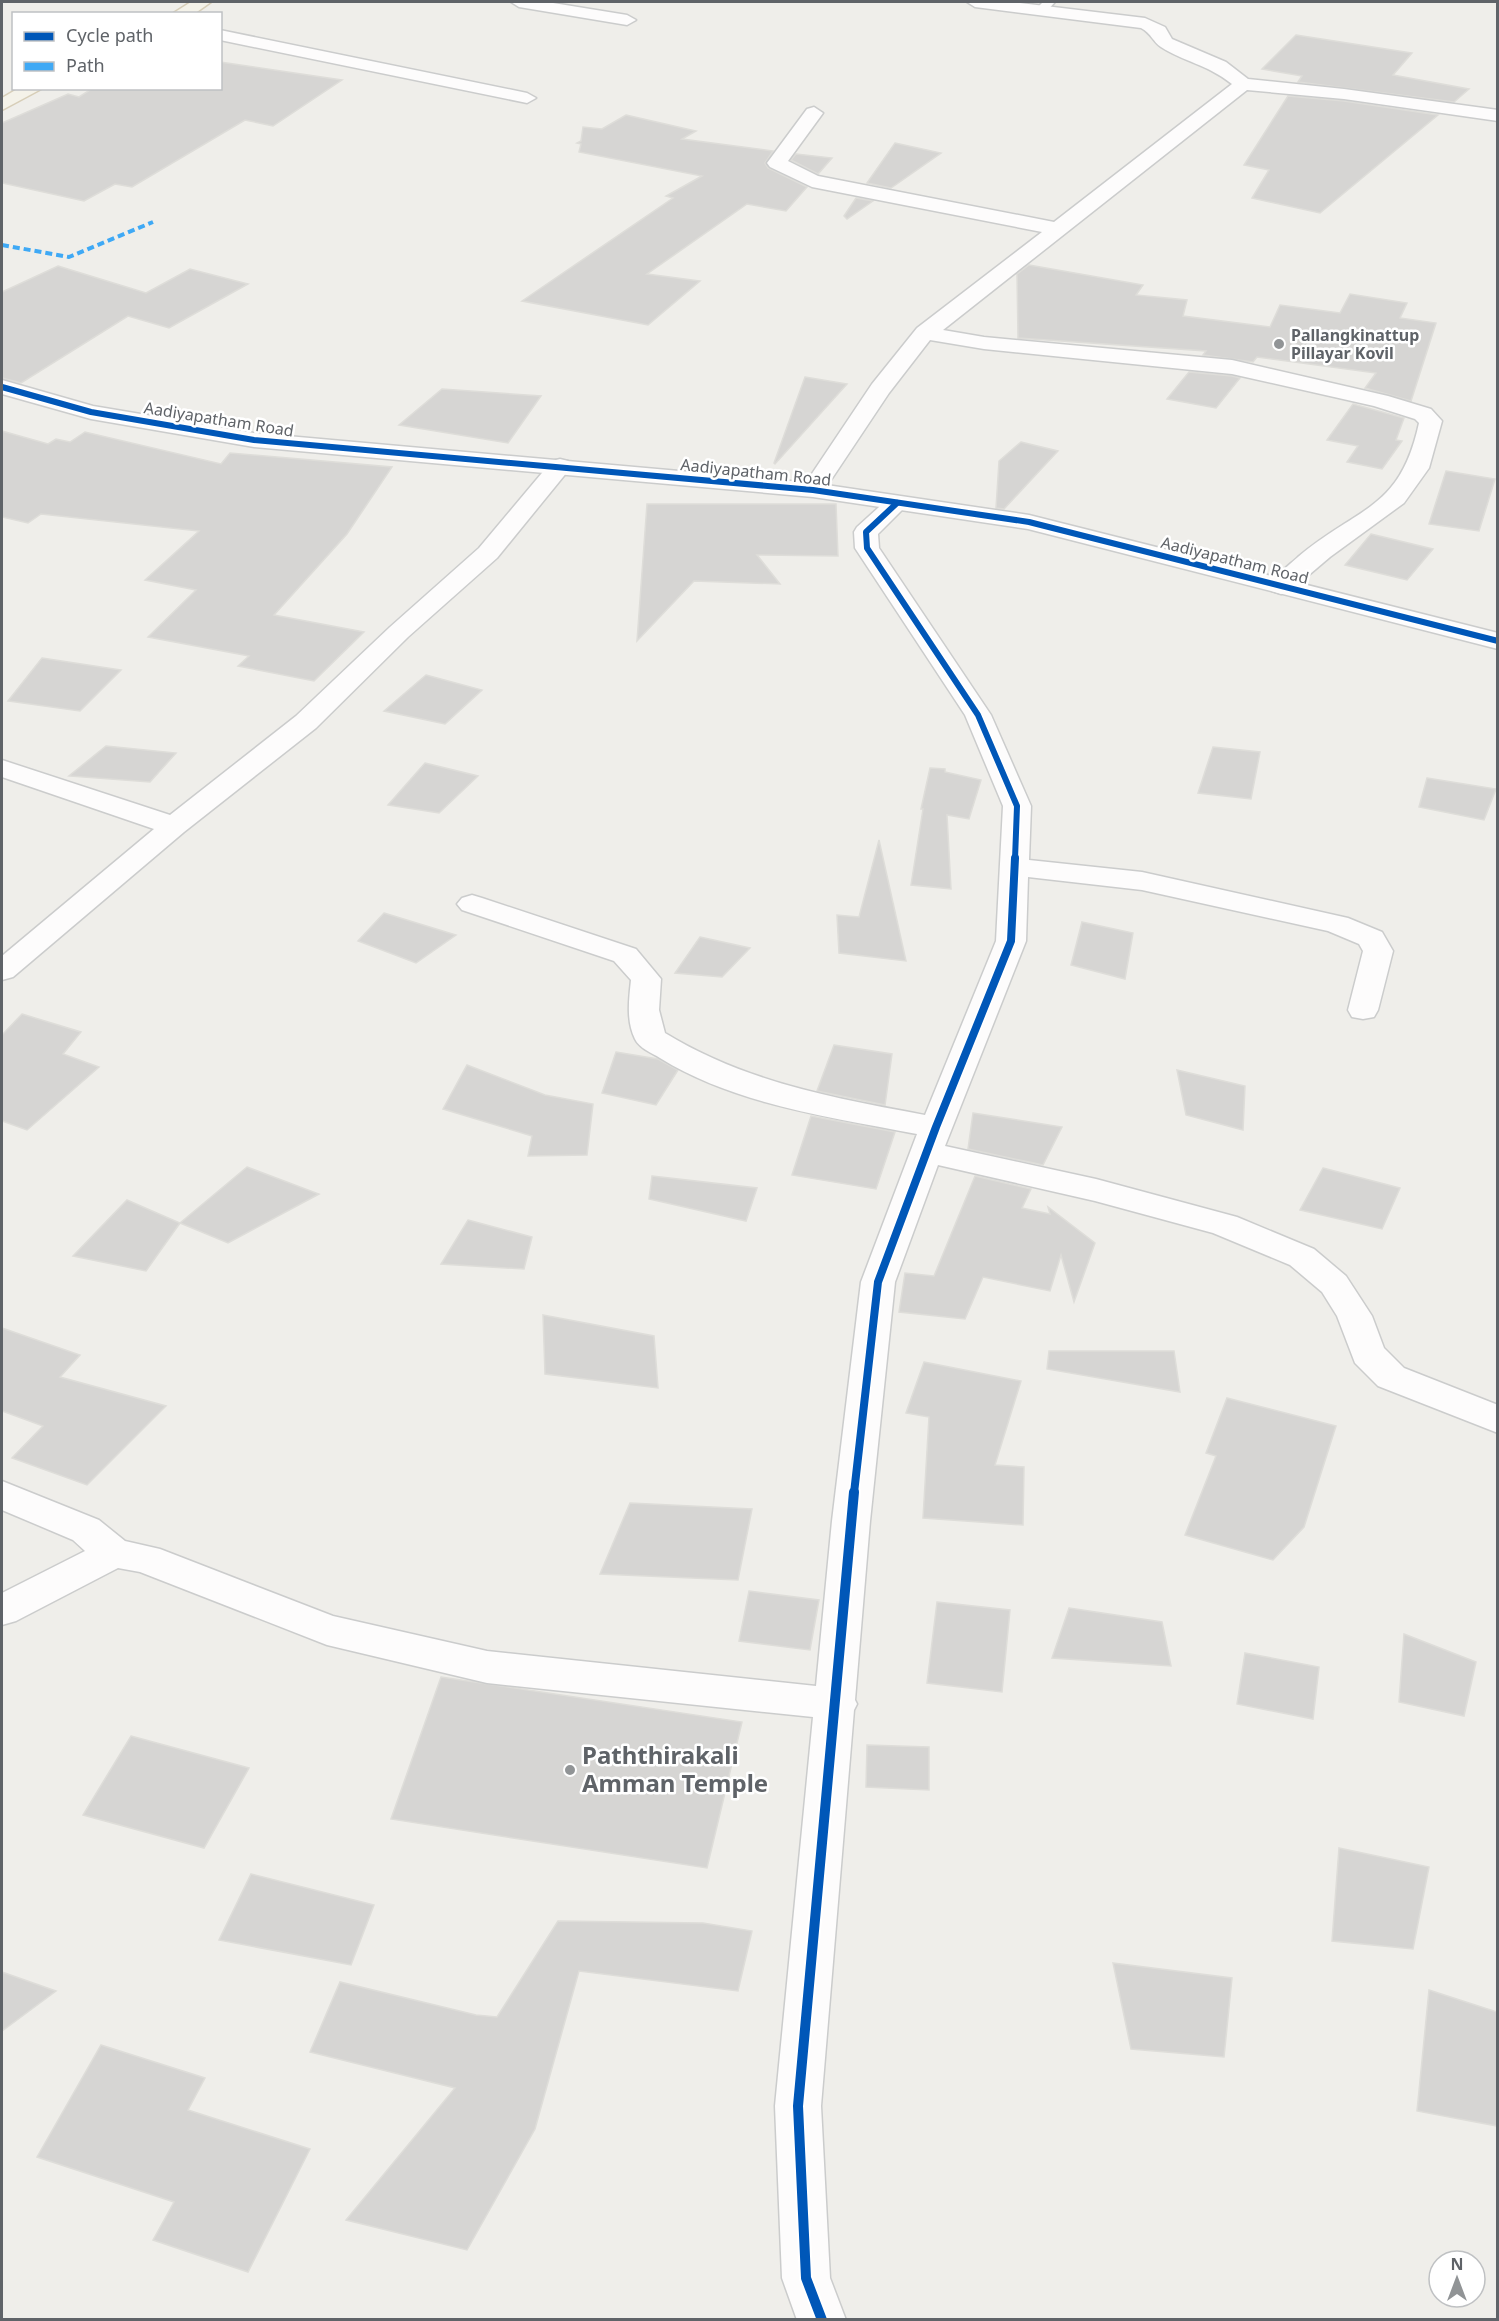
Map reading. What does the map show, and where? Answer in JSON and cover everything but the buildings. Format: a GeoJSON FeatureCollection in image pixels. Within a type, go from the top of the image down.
{"type":"FeatureCollection","features":[{"type":"Feature","properties":{"kind":"main road"},"geometry":{"type":"LineString","coordinates":[[184,12],[203,2]]}},
{"type":"Feature","properties":{"kind":"main road"},"geometry":{"type":"LineString","coordinates":[[2,105],[30,90]]}},
{"type":"Feature","properties":{"kind":"street"},"geometry":{"type":"LineString","coordinates":[[519,2],[627,20]]}},
{"type":"Feature","properties":{"kind":"street"},"geometry":{"type":"LineString","coordinates":[[975,2],[1045,6],[1145,24],[1159,31],[1165,42],[1220,66],[1243,84],[1344,94],[1497,116]]}},
{"type":"Feature","properties":{"kind":"street"},"geometry":{"type":"LineString","coordinates":[[222,35],[527,98]]}},
{"type":"Feature","properties":{"kind":"street"},"geometry":{"type":"LineString","coordinates":[[813,490],[880,389],[925,333],[1243,84]]}},
{"type":"Feature","properties":{"kind":"street"},"geometry":{"type":"LineString","coordinates":[[814,113],[777,164],[812,181],[1060,229]]}},
{"type":"Feature","properties":{"kind":"street"},"geometry":{"type":"LineString","coordinates":[[925,333],[984,343],[1232,367],[1292,378],[1423,414],[1431,421],[1428,445],[1414,476],[1399,498],[1377,516],[1326,547],[1281,585]]}},
{"type":"Feature","properties":{"kind":"street","name":"Aadiyapatham Road"},"geometry":{"type":"LineString","coordinates":[[6,392],[90,412],[254,441],[560,466],[813,490],[1029,522],[1497,641]]}},
{"type":"Feature","properties":{"kind":"street"},"geometry":{"type":"LineString","coordinates":[[2,971],[174,826],[306,722],[399,632],[488,554],[560,466]]}},
{"type":"Feature","properties":{"kind":"street"},"geometry":{"type":"LineString","coordinates":[[822,2319],[806,2278],[798,2106],[837,1704],[852,1521],[878,1282],[931,1139],[1011,941],[1017,806],[978,715],[867,548],[866,532],[897,502]]}},
{"type":"Feature","properties":{"kind":"street"},"geometry":{"type":"LineString","coordinates":[[2,768],[174,826]]}},
{"type":"Feature","properties":{"kind":"street"},"geometry":{"type":"LineString","coordinates":[[1013,867],[1142,881],[1336,924],[1371,939],[1378,951],[1363,1010]]}},
{"type":"Feature","properties":{"kind":"street"},"geometry":{"type":"LineString","coordinates":[[472,904],[625,955],[646,979],[644,1010],[650,1038],[669,1051],[743,1084],[1096,1190],[1225,1226],[1302,1257],[1334,1284],[1354,1316],[1368,1354],[1391,1377],[1497,1420]]}},
{"type":"Feature","properties":{"kind":"street"},"geometry":{"type":"LineString","coordinates":[[2,1495],[86,1530],[114,1553],[146,1559],[327,1630],[488,1667],[837,1704]]}},
{"type":"Feature","properties":{"kind":"street"},"geometry":{"type":"LineString","coordinates":[[2,1610],[114,1553]]}},
{"type":"Feature","properties":{"kind":"marked path"},"geometry":{"type":"LineString","coordinates":[[2,245],[69,257],[153,222]]}},
{"type":"Feature","properties":{"kind":"cycle path"},"geometry":{"type":"LineString","coordinates":[[2,387],[91,412],[254,440],[813,490],[1029,522],[1498,641]]}},
{"type":"Feature","properties":{"kind":"cycle path"},"geometry":{"type":"LineString","coordinates":[[822,2320],[806,2278],[798,2106],[851,1521],[878,1282],[936,1127],[1011,941],[1017,806],[978,715],[867,548],[866,532],[897,503]]}},
{"type":"Feature","properties":{"kind":"place","name":"Pallangkinattup Pillayar Kovil"},"geometry":{"type":"Point","coordinates":[1279,344]}},
{"type":"Feature","properties":{"kind":"place","name":"Paththirakali Amman Temple"},"geometry":{"type":"Point","coordinates":[570,1770]}}]}
